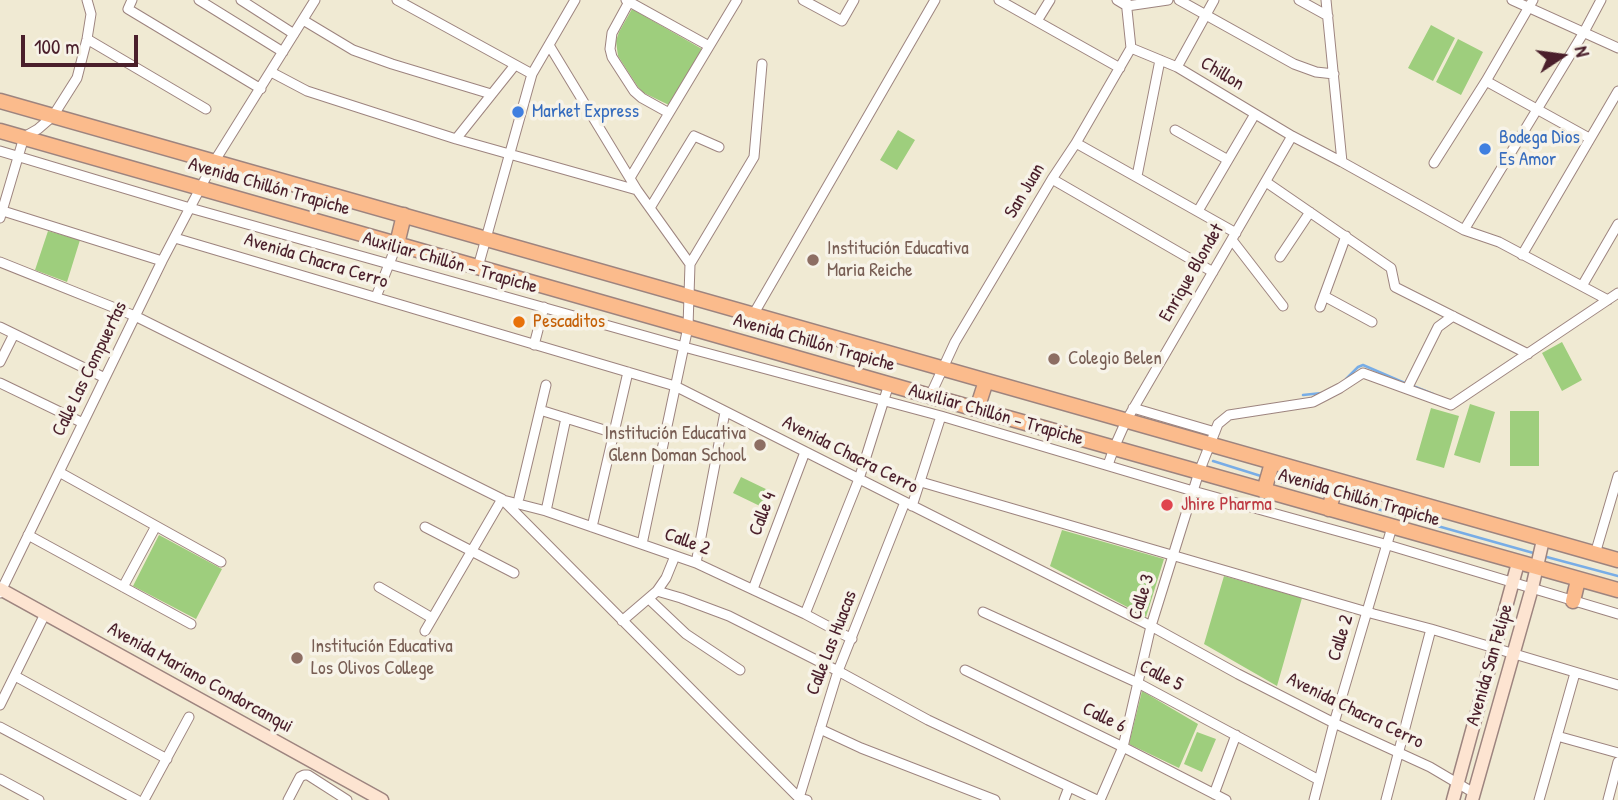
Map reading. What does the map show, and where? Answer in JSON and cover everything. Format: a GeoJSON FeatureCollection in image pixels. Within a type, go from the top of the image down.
{"type":"FeatureCollection","features":[{"type":"Feature","properties":{"kind":"main road","name":"Avenida Chillón Trapiche"},"geometry":{"type":"LineString","coordinates":[[0,101],[942,369],[1212,438],[1272,463],[1618,560]]}},
{"type":"Feature","properties":{"kind":"main road","name":"Avenida Chillón Trapiche"},"geometry":{"type":"LineString","coordinates":[[0,131],[1618,590]]}},
{"type":"Feature","properties":{"kind":"main road"},"geometry":{"type":"LineString","coordinates":[[397,244],[404,215]]}},
{"type":"Feature","properties":{"kind":"main road"},"geometry":{"type":"LineString","coordinates":[[977,409],[986,381]]}},
{"type":"Feature","properties":{"kind":"main road"},"geometry":{"type":"LineString","coordinates":[[1264,491],[1272,463]]}},
{"type":"Feature","properties":{"kind":"main road"},"geometry":{"type":"LineString","coordinates":[[1329,509],[1337,481]]}},
{"type":"Feature","properties":{"kind":"main road","name":"Avenida San Felipe"},"geometry":{"type":"LineString","coordinates":[[1473,796],[1544,540]]}},
{"type":"Feature","properties":{"kind":"main road","name":"Avenida San Felipe"},"geometry":{"type":"LineString","coordinates":[[1452,800],[1518,563]]}},
{"type":"Feature","properties":{"kind":"main road"},"geometry":{"type":"LineString","coordinates":[[1573,601],[1578,580]]}},
{"type":"Feature","properties":{"kind":"main road","name":"Avenida Mariano Condorcanqui"},"geometry":{"type":"LineString","coordinates":[[0,591],[382,800]]}},
{"type":"Feature","properties":{"kind":"street"},"geometry":{"type":"LineString","coordinates":[[86,0],[90,14],[77,78],[53,116],[38,130],[24,137],[2,215],[162,261]]}},
{"type":"Feature","properties":{"kind":"street"},"geometry":{"type":"LineString","coordinates":[[199,0],[283,52]]}},
{"type":"Feature","properties":{"kind":"street"},"geometry":{"type":"LineString","coordinates":[[241,0],[294,34]]}},
{"type":"Feature","properties":{"kind":"street","name":"Calle Las Compuertas"},"geometry":{"type":"LineString","coordinates":[[0,591],[190,208],[215,162],[315,0]]}},
{"type":"Feature","properties":{"kind":"street"},"geometry":{"type":"LineString","coordinates":[[397,0],[532,74]]}},
{"type":"Feature","properties":{"kind":"street"},"geometry":{"type":"LineString","coordinates":[[478,267],[532,74],[575,0]]}},
{"type":"Feature","properties":{"kind":"street"},"geometry":{"type":"LineString","coordinates":[[669,113],[634,92],[612,57],[612,33],[628,0],[709,46]]}},
{"type":"Feature","properties":{"kind":"street"},"geometry":{"type":"LineString","coordinates":[[629,178],[737,0]]}},
{"type":"Feature","properties":{"kind":"street"},"geometry":{"type":"LineString","coordinates":[[803,0],[842,21],[854,0]]}},
{"type":"Feature","properties":{"kind":"street"},"geometry":{"type":"LineString","coordinates":[[753,315],[935,0]]}},
{"type":"Feature","properties":{"kind":"street"},"geometry":{"type":"LineString","coordinates":[[999,0],[1120,68]]}},
{"type":"Feature","properties":{"kind":"street"},"geometry":{"type":"LineString","coordinates":[[1037,22],[1049,0]]}},
{"type":"Feature","properties":{"kind":"street"},"geometry":{"type":"LineString","coordinates":[[1116,0],[1126,3],[1168,0]]}},
{"type":"Feature","properties":{"kind":"street"},"geometry":{"type":"LineString","coordinates":[[1180,0],[1294,64],[1316,72],[1334,74]]}},
{"type":"Feature","properties":{"kind":"street"},"geometry":{"type":"LineString","coordinates":[[1177,67],[1214,0]]}},
{"type":"Feature","properties":{"kind":"street"},"geometry":{"type":"LineString","coordinates":[[1299,0],[1328,16]]}},
{"type":"Feature","properties":{"kind":"street"},"geometry":{"type":"LineString","coordinates":[[1326,0],[1342,162]]}},
{"type":"Feature","properties":{"kind":"street"},"geometry":{"type":"LineString","coordinates":[[1512,0],[1531,4],[1618,48]]}},
{"type":"Feature","properties":{"kind":"street"},"geometry":{"type":"LineString","coordinates":[[1464,230],[1601,0]]}},
{"type":"Feature","properties":{"kind":"street"},"geometry":{"type":"LineString","coordinates":[[1126,3],[1131,48]]}},
{"type":"Feature","properties":{"kind":"street"},"geometry":{"type":"LineString","coordinates":[[130,4],[261,89]]}},
{"type":"Feature","properties":{"kind":"street"},"geometry":{"type":"LineString","coordinates":[[1434,163],[1531,4]]}},
{"type":"Feature","properties":{"kind":"street"},"geometry":{"type":"LineString","coordinates":[[303,20],[353,50],[491,94]]}},
{"type":"Feature","properties":{"kind":"street"},"geometry":{"type":"LineString","coordinates":[[87,39],[206,109]]}},
{"type":"Feature","properties":{"kind":"street"},"geometry":{"type":"LineString","coordinates":[[549,46],[629,178],[690,264]]}},
{"type":"Feature","properties":{"kind":"street","name":"Chillon"},"geometry":{"type":"LineString","coordinates":[[1131,48],[1177,67],[1292,136],[1464,230],[1499,242],[1608,300]]}},
{"type":"Feature","properties":{"kind":"street","name":"San Juan"},"geometry":{"type":"LineString","coordinates":[[930,396],[955,342],[1131,48]]}},
{"type":"Feature","properties":{"kind":"street"},"geometry":{"type":"LineString","coordinates":[[1137,176],[1160,60]]}},
{"type":"Feature","properties":{"kind":"street"},"geometry":{"type":"LineString","coordinates":[[642,544],[688,327],[690,264],[754,157],[762,64]]}},
{"type":"Feature","properties":{"kind":"street"},"geometry":{"type":"LineString","coordinates":[[456,139],[514,65]]}},
{"type":"Feature","properties":{"kind":"street"},"geometry":{"type":"LineString","coordinates":[[271,72],[307,91],[456,139],[637,190]]}},
{"type":"Feature","properties":{"kind":"street"},"geometry":{"type":"LineString","coordinates":[[1486,81],[1589,138]]}},
{"type":"Feature","properties":{"kind":"street"},"geometry":{"type":"LineString","coordinates":[[1522,255],[1618,90]]}},
{"type":"Feature","properties":{"kind":"street"},"geometry":{"type":"LineString","coordinates":[[1198,211],[1255,114]]}},
{"type":"Feature","properties":{"kind":"street"},"geometry":{"type":"LineString","coordinates":[[1175,130],[1228,160]]}},
{"type":"Feature","properties":{"kind":"street"},"geometry":{"type":"LineString","coordinates":[[650,208],[694,136],[719,147]]}},
{"type":"Feature","properties":{"kind":"street","name":"Enrique Blondet"},"geometry":{"type":"LineString","coordinates":[[1108,465],[1130,415],[1292,136]]}},
{"type":"Feature","properties":{"kind":"street"},"geometry":{"type":"LineString","coordinates":[[1076,143],[1198,211],[1234,236],[1283,306]]}},
{"type":"Feature","properties":{"kind":"street","name":"Auxiliar Chillón - Trapiche"},"geometry":{"type":"LineString","coordinates":[[0,151],[190,208],[684,347],[941,416],[1618,614]]}},
{"type":"Feature","properties":{"kind":"street"},"geometry":{"type":"LineString","coordinates":[[1052,179],[1213,272]]}},
{"type":"Feature","properties":{"kind":"street"},"geometry":{"type":"LineString","coordinates":[[1266,181],[1391,268],[1395,287],[1528,354]]}},
{"type":"Feature","properties":{"kind":"street"},"geometry":{"type":"LineString","coordinates":[[1280,257],[1310,212]]}},
{"type":"Feature","properties":{"kind":"street"},"geometry":{"type":"LineString","coordinates":[[1582,286],[1618,224]]}},
{"type":"Feature","properties":{"kind":"street"},"geometry":{"type":"LineString","coordinates":[[1320,307],[1346,236]]}},
{"type":"Feature","properties":{"kind":"street","name":"Avenida Chacra Cerro"},"geometry":{"type":"LineString","coordinates":[[175,238],[675,386],[1151,626],[1334,723],[1398,751],[1457,783],[1473,796]]}},
{"type":"Feature","properties":{"kind":"street"},"geometry":{"type":"LineString","coordinates":[[376,298],[397,244]]}},
{"type":"Feature","properties":{"kind":"street"},"geometry":{"type":"LineString","coordinates":[[0,262],[135,316],[502,499],[803,799]]}},
{"type":"Feature","properties":{"kind":"street"},"geometry":{"type":"LineString","coordinates":[[1212,438],[1218,424],[1230,415],[1313,402],[1363,373],[1451,405],[1618,293]]}},
{"type":"Feature","properties":{"kind":"street"},"geometry":{"type":"LineString","coordinates":[[1324,296],[1372,321]]}},
{"type":"Feature","properties":{"kind":"street"},"geometry":{"type":"LineString","coordinates":[[534,345],[544,307]]}},
{"type":"Feature","properties":{"kind":"street"},"geometry":{"type":"LineString","coordinates":[[1407,389],[1438,327],[1453,316]]}},
{"type":"Feature","properties":{"kind":"street"},"geometry":{"type":"LineString","coordinates":[[0,327],[105,377]]}},
{"type":"Feature","properties":{"kind":"street"},"geometry":{"type":"LineString","coordinates":[[0,362],[14,334]]}},
{"type":"Feature","properties":{"kind":"street"},"geometry":{"type":"LineString","coordinates":[[592,527],[628,372]]}},
{"type":"Feature","properties":{"kind":"street"},"geometry":{"type":"LineString","coordinates":[[0,383],[83,423]]}},
{"type":"Feature","properties":{"kind":"street"},"geometry":{"type":"LineString","coordinates":[[805,614],[859,479],[889,384]]}},
{"type":"Feature","properties":{"kind":"street"},"geometry":{"type":"LineString","coordinates":[[519,498],[546,385]]}},
{"type":"Feature","properties":{"kind":"street"},"geometry":{"type":"LineString","coordinates":[[540,410],[614,432]]}},
{"type":"Feature","properties":{"kind":"street"},"geometry":{"type":"LineString","coordinates":[[695,563],[726,412]]}},
{"type":"Feature","properties":{"kind":"street","name":"Calle Las Huacas"},"geometry":{"type":"LineString","coordinates":[[803,799],[838,671],[909,504],[921,482],[941,416]]}},
{"type":"Feature","properties":{"kind":"street"},"geometry":{"type":"LineString","coordinates":[[546,512],[566,418]]}},
{"type":"Feature","properties":{"kind":"street","name":"Calle 3"},"geometry":{"type":"LineString","coordinates":[[1099,800],[1123,747],[1151,626],[1212,438]]}},
{"type":"Feature","properties":{"kind":"street","name":"Calle 4"},"geometry":{"type":"LineString","coordinates":[[753,589],[805,452]]}},
{"type":"Feature","properties":{"kind":"street"},"geometry":{"type":"LineString","coordinates":[[59,472],[221,562]]}},
{"type":"Feature","properties":{"kind":"street"},"geometry":{"type":"LineString","coordinates":[[1595,554],[1618,477]]}},
{"type":"Feature","properties":{"kind":"street"},"geometry":{"type":"LineString","coordinates":[[921,482],[1618,685]]}},
{"type":"Feature","properties":{"kind":"street"},"geometry":{"type":"LineString","coordinates":[[425,631],[502,499]]}},
{"type":"Feature","properties":{"kind":"street","name":"Calle 2"},"geometry":{"type":"LineString","coordinates":[[502,499],[695,563],[852,639]]}},
{"type":"Feature","properties":{"kind":"street"},"geometry":{"type":"LineString","coordinates":[[123,587],[156,526]]}},
{"type":"Feature","properties":{"kind":"street"},"geometry":{"type":"LineString","coordinates":[[425,527],[514,573]]}},
{"type":"Feature","properties":{"kind":"street","name":"Calle 2"},"geometry":{"type":"LineString","coordinates":[[1314,800],[1392,527]]}},
{"type":"Feature","properties":{"kind":"street"},"geometry":{"type":"LineString","coordinates":[[28,535],[191,624]]}},
{"type":"Feature","properties":{"kind":"street"},"geometry":{"type":"LineString","coordinates":[[622,621],[657,591],[675,556]]}},
{"type":"Feature","properties":{"kind":"street"},"geometry":{"type":"LineString","coordinates":[[379,587],[432,618]]}},
{"type":"Feature","properties":{"kind":"street"},"geometry":{"type":"LineString","coordinates":[[657,591],[729,616],[928,720],[1099,800]]}},
{"type":"Feature","properties":{"kind":"street"},"geometry":{"type":"LineString","coordinates":[[649,599],[685,634],[740,670]]}},
{"type":"Feature","properties":{"kind":"street","name":"Calle 5"},"geometry":{"type":"LineString","coordinates":[[983,612],[1138,683],[1319,780]]}},
{"type":"Feature","properties":{"kind":"street"},"geometry":{"type":"LineString","coordinates":[[0,705],[45,614]]}},
{"type":"Feature","properties":{"kind":"street"},"geometry":{"type":"LineString","coordinates":[[1386,800],[1431,629]]}},
{"type":"Feature","properties":{"kind":"street","name":"Calle 6"},"geometry":{"type":"LineString","coordinates":[[965,670],[1226,800]]}},
{"type":"Feature","properties":{"kind":"street"},"geometry":{"type":"LineString","coordinates":[[1539,800],[1575,673]]}},
{"type":"Feature","properties":{"kind":"street"},"geometry":{"type":"LineString","coordinates":[[15,676],[167,758]]}},
{"type":"Feature","properties":{"kind":"street"},"geometry":{"type":"LineString","coordinates":[[144,800],[189,717]]}},
{"type":"Feature","properties":{"kind":"street"},"geometry":{"type":"LineString","coordinates":[[0,727],[137,800]]}},
{"type":"Feature","properties":{"kind":"street"},"geometry":{"type":"LineString","coordinates":[[820,729],[990,799]]}},
{"type":"Feature","properties":{"kind":"street"},"geometry":{"type":"LineString","coordinates":[[1214,794],[1236,735]]}},
{"type":"Feature","properties":{"kind":"street"},"geometry":{"type":"LineString","coordinates":[[1557,736],[1618,753]]}},
{"type":"Feature","properties":{"kind":"street"},"geometry":{"type":"LineString","coordinates":[[1608,800],[1618,762]]}},
{"type":"Feature","properties":{"kind":"street"},"geometry":{"type":"LineString","coordinates":[[288,800],[300,777],[304,775],[347,800]]}},
{"type":"Feature","properties":{"kind":"street"},"geometry":{"type":"LineString","coordinates":[[0,779],[39,800]]}},
{"type":"Feature","properties":{"kind":"street"},"geometry":{"type":"LineString","coordinates":[[1064,800],[1069,787]]}},
{"type":"Feature","properties":{"kind":"green space"},"geometry":{"type":"Polygon","coordinates":[[[632,9],[702,49],[669,105],[644,93],[618,56],[616,41],[632,9]]]}},
{"type":"Feature","properties":{"kind":"green space"},"geometry":{"type":"Polygon","coordinates":[[[1431,25],[1455,38],[1433,81],[1408,68],[1431,25]]]}},
{"type":"Feature","properties":{"kind":"green space"},"geometry":{"type":"Polygon","coordinates":[[[1458,39],[1483,52],[1461,95],[1436,82],[1458,39]]]}},
{"type":"Feature","properties":{"kind":"green space"},"geometry":{"type":"Polygon","coordinates":[[[898,130],[915,140],[897,170],[880,160],[898,130]]]}},
{"type":"Feature","properties":{"kind":"green space"},"geometry":{"type":"Polygon","coordinates":[[[48,231],[80,240],[67,282],[35,270],[48,231]]]}},
{"type":"Feature","properties":{"kind":"green space"},"geometry":{"type":"Polygon","coordinates":[[[1562,342],[1582,380],[1562,391],[1542,353],[1562,342]]]}},
{"type":"Feature","properties":{"kind":"green space"},"geometry":{"type":"Polygon","coordinates":[[[1470,404],[1495,412],[1480,463],[1454,455],[1470,404]]]}},
{"type":"Feature","properties":{"kind":"green space"},"geometry":{"type":"Polygon","coordinates":[[[1431,408],[1459,416],[1444,468],[1416,460],[1431,408]]]}},
{"type":"Feature","properties":{"kind":"green space"},"geometry":{"type":"Polygon","coordinates":[[[1510,411],[1539,411],[1539,466],[1510,466],[1510,411]]]}},
{"type":"Feature","properties":{"kind":"green space"},"geometry":{"type":"Polygon","coordinates":[[[741,477],[770,491],[762,507],[733,493],[741,477]]]}},
{"type":"Feature","properties":{"kind":"green space"},"geometry":{"type":"Polygon","coordinates":[[[1062,530],[1164,559],[1146,617],[1050,566],[1062,530]]]}},
{"type":"Feature","properties":{"kind":"green space"},"geometry":{"type":"Polygon","coordinates":[[[159,535],[222,569],[196,619],[133,586],[159,535]]]}},
{"type":"Feature","properties":{"kind":"green space"},"geometry":{"type":"Polygon","coordinates":[[[1224,576],[1302,598],[1277,686],[1204,644],[1224,576]]]}},
{"type":"Feature","properties":{"kind":"green space"},"geometry":{"type":"Polygon","coordinates":[[[1142,691],[1198,724],[1179,768],[1129,744],[1142,691]]]}},
{"type":"Feature","properties":{"kind":"green space"},"geometry":{"type":"Polygon","coordinates":[[[1197,732],[1216,739],[1202,772],[1184,764],[1197,732]]]}},
{"type":"Feature","properties":{"kind":"waterway"},"geometry":{"type":"LineString","coordinates":[[1346,379],[1363,365],[1407,384]]}},
{"type":"Feature","properties":{"kind":"waterway"},"geometry":{"type":"LineString","coordinates":[[1413,386],[1433,394]]}},
{"type":"Feature","properties":{"kind":"waterway"},"geometry":{"type":"LineString","coordinates":[[1303,395],[1322,393]]}},
{"type":"Feature","properties":{"kind":"waterway"},"geometry":{"type":"LineString","coordinates":[[1213,461],[1264,477]]}},
{"type":"Feature","properties":{"kind":"waterway"},"geometry":{"type":"LineString","coordinates":[[1274,480],[1328,495]]}},
{"type":"Feature","properties":{"kind":"waterway"},"geometry":{"type":"LineString","coordinates":[[1338,498],[1537,554]]}},
{"type":"Feature","properties":{"kind":"waterway"},"geometry":{"type":"LineString","coordinates":[[1543,556],[1618,576]]}},
{"type":"Feature","properties":{"kind":"place","name":"Market Express"},"geometry":{"type":"Point","coordinates":[518,112]}},
{"type":"Feature","properties":{"kind":"place","name":"Bodega Dios Es Amor"},"geometry":{"type":"Point","coordinates":[1485,149]}},
{"type":"Feature","properties":{"kind":"place","name":"Institución Educativa Maria Reiche"},"geometry":{"type":"Point","coordinates":[813,260]}},
{"type":"Feature","properties":{"kind":"place","name":"Pescaditos"},"geometry":{"type":"Point","coordinates":[519,322]}},
{"type":"Feature","properties":{"kind":"place","name":"Colegio Belen"},"geometry":{"type":"Point","coordinates":[1054,359]}},
{"type":"Feature","properties":{"kind":"place","name":"Institución Educativa Glenn Doman School"},"geometry":{"type":"Point","coordinates":[760,445]}},
{"type":"Feature","properties":{"kind":"place","name":"Jhire Pharma"},"geometry":{"type":"Point","coordinates":[1167,505]}},
{"type":"Feature","properties":{"kind":"place","name":"Institución Educativa Los Olivos College"},"geometry":{"type":"Point","coordinates":[297,658]}}]}
